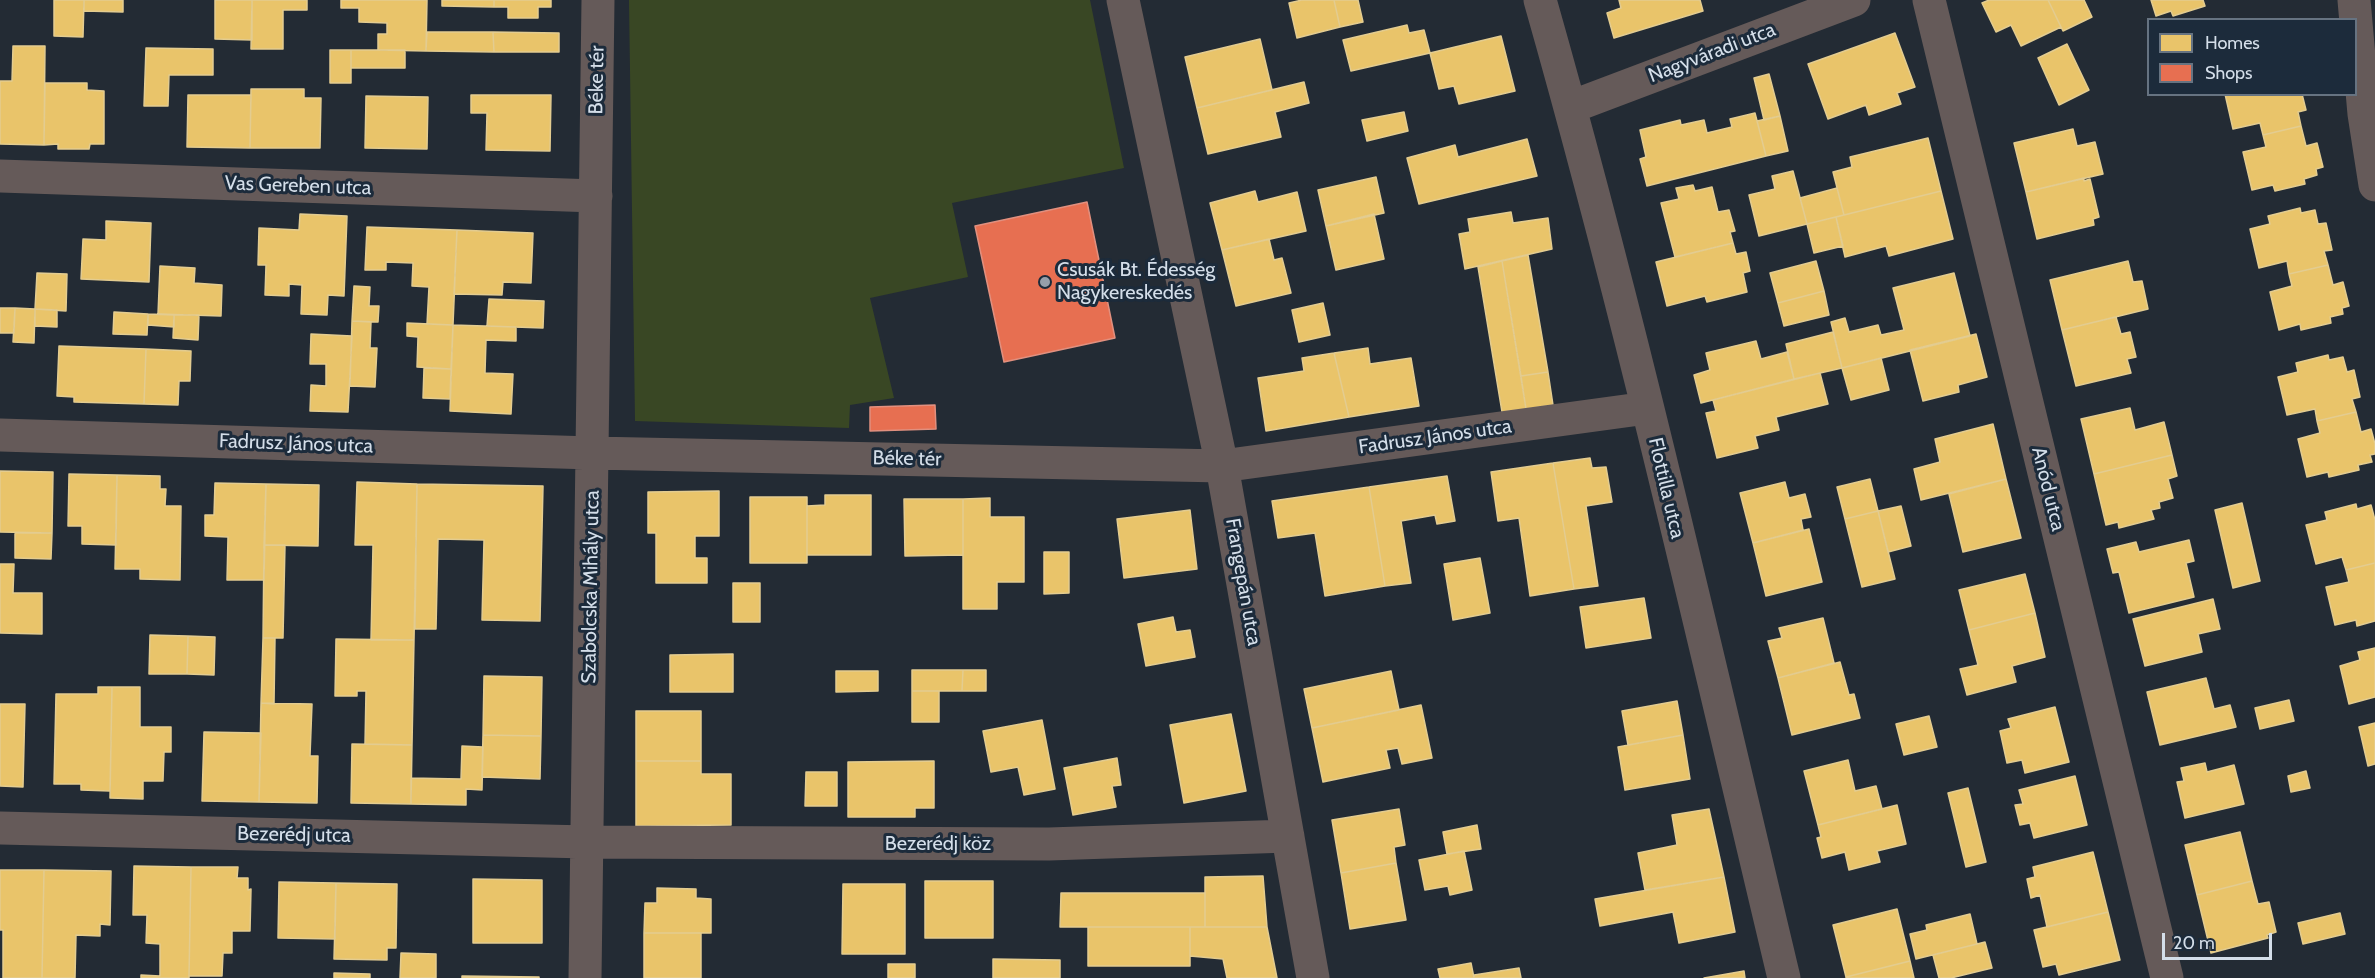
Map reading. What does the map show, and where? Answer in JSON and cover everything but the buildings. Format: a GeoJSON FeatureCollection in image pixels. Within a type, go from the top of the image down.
{"type":"FeatureCollection","features":[{"type":"Feature","properties":{"kind":"street","name":"Béke tér"},"geometry":{"type":"LineString","coordinates":[[596,196],[598,0]]}},
{"type":"Feature","properties":{"kind":"street","name":"Frangepán utca"},"geometry":{"type":"LineString","coordinates":[[1123,0],[1222,466],[1313,978]]}},
{"type":"Feature","properties":{"kind":"street","name":"Flottilla utca"},"geometry":{"type":"LineString","coordinates":[[1540,0],[1571,107],[1647,408],[1784,978]]}},
{"type":"Feature","properties":{"kind":"street","name":"Nagyváradi utca"},"geometry":{"type":"LineString","coordinates":[[1571,107],[1854,0]]}},
{"type":"Feature","properties":{"kind":"street","name":"Anód utca"},"geometry":{"type":"LineString","coordinates":[[1929,0],[2167,978]]}},
{"type":"Feature","properties":{"kind":"street"},"geometry":{"type":"LineString","coordinates":[[2355,0],[2356,18]]}},
{"type":"Feature","properties":{"kind":"street"},"geometry":{"type":"LineString","coordinates":[[2357,25],[2364,114],[2375,185]]}},
{"type":"Feature","properties":{"kind":"street","name":"Vas Gereben utca"},"geometry":{"type":"LineString","coordinates":[[0,176],[596,196]]}},
{"type":"Feature","properties":{"kind":"street","name":"Szabolcska Mihály utca"},"geometry":{"type":"LineString","coordinates":[[585,978],[596,196]]}},
{"type":"Feature","properties":{"kind":"street","name":"Fadrusz János utca"},"geometry":{"type":"LineString","coordinates":[[1222,466],[1647,408]]}},
{"type":"Feature","properties":{"kind":"street","name":"Fadrusz János utca"},"geometry":{"type":"LineString","coordinates":[[0,435],[592,453]]}},
{"type":"Feature","properties":{"kind":"street","name":"Béke tér"},"geometry":{"type":"LineString","coordinates":[[592,453],[1222,466]]}},
{"type":"Feature","properties":{"kind":"street","name":"Bezerédj utca"},"geometry":{"type":"LineString","coordinates":[[0,828],[587,842]]}},
{"type":"Feature","properties":{"kind":"street","name":"Bezerédj köz"},"geometry":{"type":"LineString","coordinates":[[587,842],[1049,844],[1288,836]]}},
{"type":"Feature","properties":{"kind":"green space"},"geometry":{"type":"Polygon","coordinates":[[[629,0],[1090,0],[1124,168],[952,203],[968,277],[870,298],[894,398],[850,405],[849,428],[635,421],[629,0]]]}},
{"type":"Feature","properties":{"kind":"place","name":"Csusák Bt. Édesség Nagykereskedés"},"geometry":{"type":"Point","coordinates":[1045,282]}}]}
